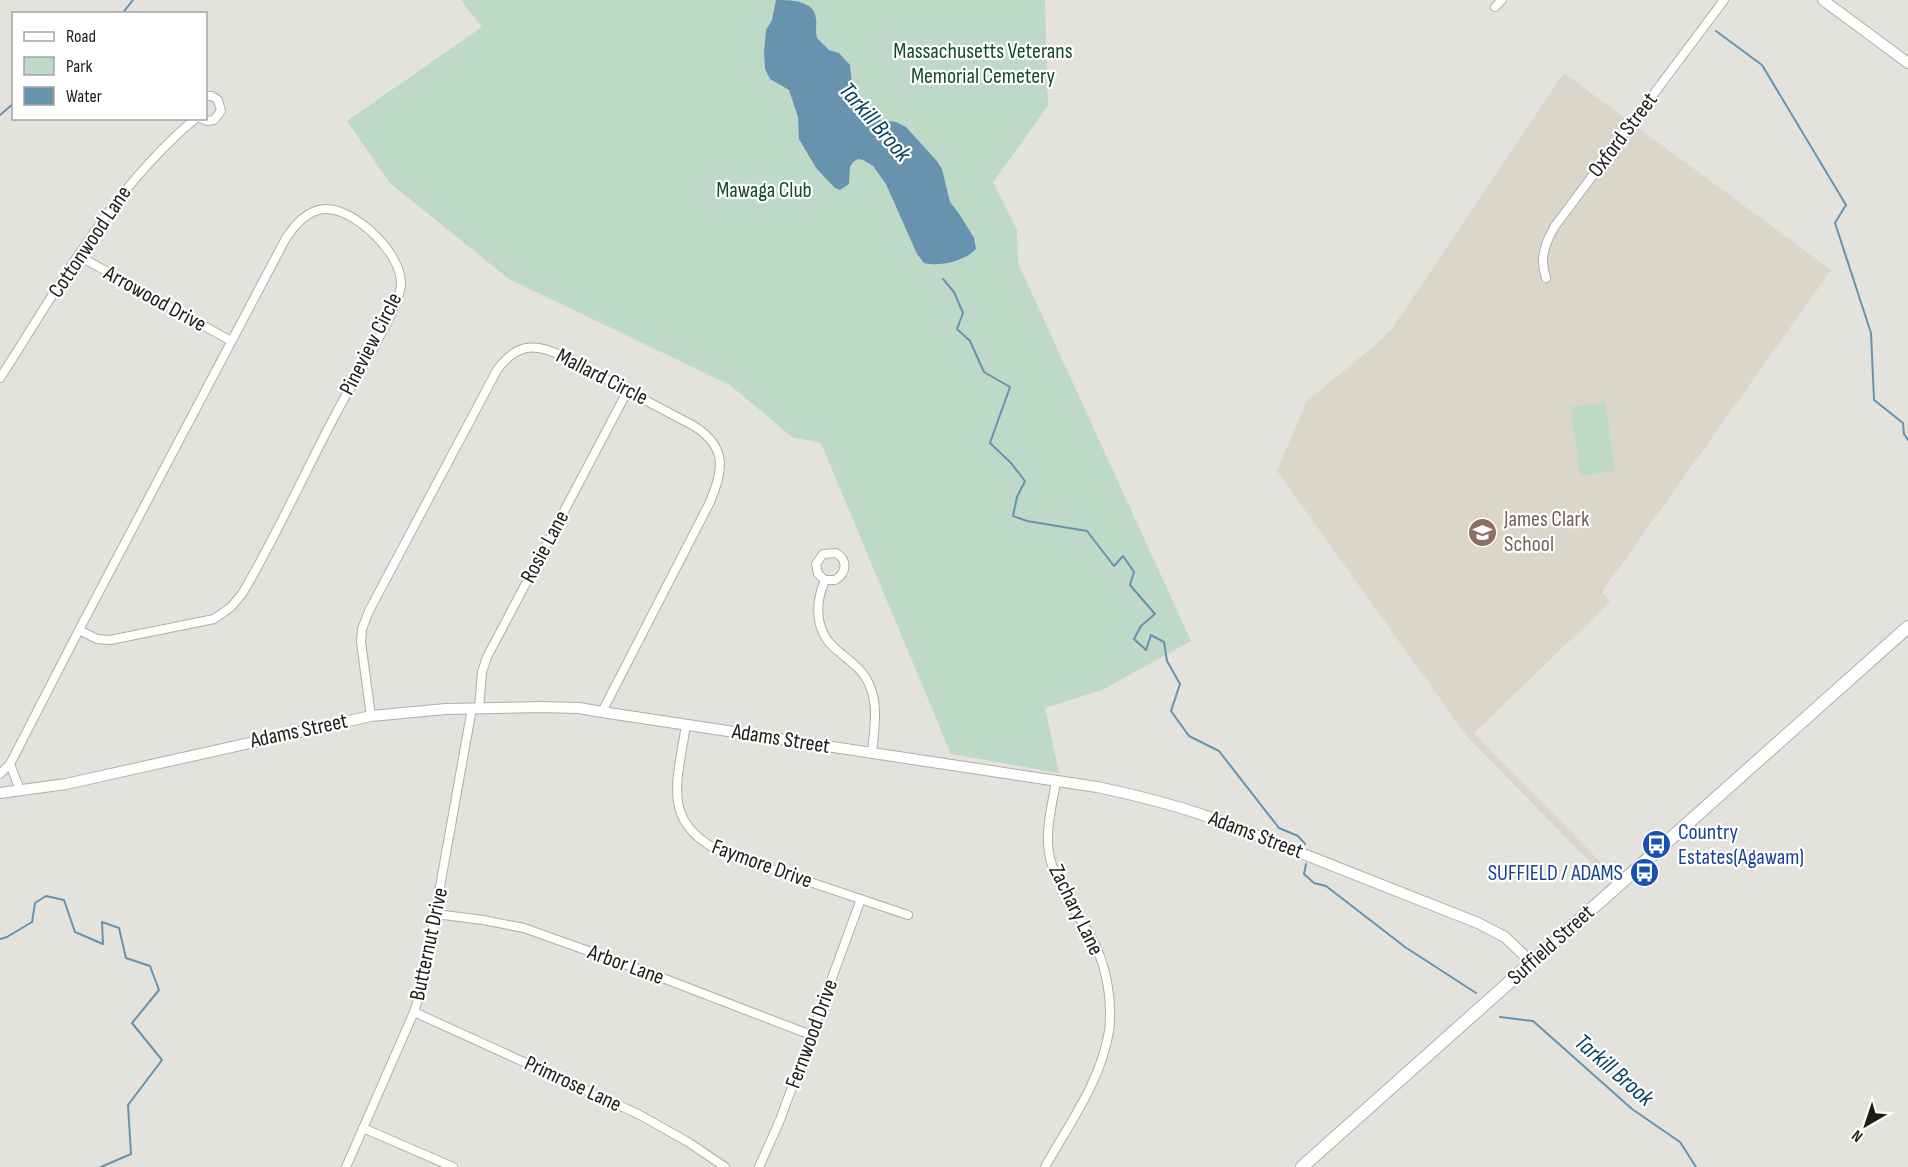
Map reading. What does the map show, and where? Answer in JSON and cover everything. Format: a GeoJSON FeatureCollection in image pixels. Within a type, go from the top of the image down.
{"type":"FeatureCollection","features":[{"type":"Feature","properties":{"kind":"main road","name":"Suffield Street"},"geometry":{"type":"LineString","coordinates":[[1302,1167],[1908,627]]}},
{"type":"Feature","properties":{"kind":"street"},"geometry":{"type":"LineString","coordinates":[[1495,7],[1502,0]]}},
{"type":"Feature","properties":{"kind":"street","name":"Oxford Street"},"geometry":{"type":"LineString","coordinates":[[1546,278],[1542,265],[1544,250],[1555,226],[1724,0]]}},
{"type":"Feature","properties":{"kind":"street"},"geometry":{"type":"LineString","coordinates":[[1823,0],[1908,63]]}},
{"type":"Feature","properties":{"kind":"street","name":"Cottonwood Lane"},"geometry":{"type":"LineString","coordinates":[[204,120],[214,120],[221,111],[218,99],[207,96]]}},
{"type":"Feature","properties":{"kind":"street","name":"Cottonwood Lane"},"geometry":{"type":"LineString","coordinates":[[0,378],[79,256],[128,186],[163,147],[196,120]]}},
{"type":"Feature","properties":{"kind":"street","name":"Pineview Circle"},"geometry":{"type":"LineString","coordinates":[[0,774],[10,764],[79,630],[286,238],[308,215],[324,209],[350,217],[375,236],[394,260],[401,285],[394,307],[238,600],[223,614],[207,621],[122,639],[97,639],[79,630]]}},
{"type":"Feature","properties":{"kind":"street","name":"Arrowood Drive"},"geometry":{"type":"LineString","coordinates":[[79,256],[231,341]]}},
{"type":"Feature","properties":{"kind":"street","name":"Mallard Circle"},"geometry":{"type":"LineString","coordinates":[[371,716],[361,642],[365,621],[379,589],[502,363],[518,350],[543,348],[694,426],[706,434],[717,448],[721,458],[721,468],[710,502],[602,712]]}},
{"type":"Feature","properties":{"kind":"street","name":"Rosie Lane"},"geometry":{"type":"LineString","coordinates":[[476,708],[487,657],[628,390]]}},
{"type":"Feature","properties":{"kind":"street"},"geometry":{"type":"LineString","coordinates":[[825,580],[818,606],[820,626],[832,646],[858,668],[870,685],[875,704],[872,753]]}},
{"type":"Feature","properties":{"kind":"street","name":"Adams Street"},"geometry":{"type":"LineString","coordinates":[[0,793],[66,784],[371,716],[476,708],[540,707],[602,712],[1056,781],[1146,797],[1210,818],[1478,923],[1505,937],[1531,962]]}},
{"type":"Feature","properties":{"kind":"street","name":"Butternut Drive"},"geometry":{"type":"LineString","coordinates":[[346,1167],[414,1012],[422,987],[476,708]]}},
{"type":"Feature","properties":{"kind":"street","name":"Faymore Drive"},"geometry":{"type":"LineString","coordinates":[[686,724],[677,796],[681,816],[691,832],[703,843],[723,853],[908,915]]}},
{"type":"Feature","properties":{"kind":"street"},"geometry":{"type":"LineString","coordinates":[[10,764],[20,790]]}},
{"type":"Feature","properties":{"kind":"street","name":"Zachary Lane"},"geometry":{"type":"LineString","coordinates":[[1045,1167],[1093,1083],[1105,1049],[1110,1011],[1109,993],[1099,954],[1060,885],[1050,860],[1048,833],[1056,781]]}},
{"type":"Feature","properties":{"kind":"street","name":"Fernwood Drive"},"geometry":{"type":"LineString","coordinates":[[759,1167],[780,1120],[861,899]]}},
{"type":"Feature","properties":{"kind":"street","name":"Arbor Lane"},"geometry":{"type":"LineString","coordinates":[[436,914],[524,928],[811,1035]]}},
{"type":"Feature","properties":{"kind":"street","name":"Primrose Lane"},"geometry":{"type":"LineString","coordinates":[[414,1012],[638,1114],[688,1142],[725,1167]]}},
{"type":"Feature","properties":{"kind":"street"},"geometry":{"type":"LineString","coordinates":[[363,1128],[453,1167]]}},
{"type":"Feature","properties":{"kind":"shaded area","name":"James Clark School"},"geometry":{"type":"Polygon","coordinates":[[[1564,73],[1831,270],[1602,592],[1610,602],[1474,733],[1613,875],[1608,880],[1468,738],[1277,471],[1306,402],[1391,330],[1564,73]]]}},
{"type":"Feature","properties":{"kind":"green space","name":"Mawaga Club"},"geometry":{"type":"Polygon","coordinates":[[[461,0],[1045,0],[1048,106],[993,182],[1017,230],[1018,263],[1191,641],[1102,690],[1045,708],[1059,773],[951,754],[821,443],[792,437],[730,385],[509,279],[390,183],[347,121],[482,27],[461,0]]]}},
{"type":"Feature","properties":{"kind":"green space"},"geometry":{"type":"Polygon","coordinates":[[[1605,402],[1615,471],[1580,476],[1571,407],[1605,402]]]}},
{"type":"Feature","properties":{"kind":"water"},"geometry":{"type":"Polygon","coordinates":[[[776,0],[801,2],[811,8],[815,13],[817,38],[829,50],[839,53],[850,65],[853,93],[860,108],[873,119],[896,122],[906,127],[936,160],[942,169],[950,202],[974,238],[976,249],[971,253],[952,262],[924,263],[917,254],[886,184],[873,166],[858,159],[853,162],[850,167],[849,184],[840,190],[835,188],[816,168],[799,139],[798,117],[789,90],[770,79],[765,69],[766,30],[772,20],[776,0]]]}},
{"type":"Feature","properties":{"kind":"waterway"},"geometry":{"type":"LineString","coordinates":[[124,12],[133,0]]}},
{"type":"Feature","properties":{"kind":"waterway"},"geometry":{"type":"LineString","coordinates":[[1716,31],[1762,65],[1846,205],[1835,223],[1871,333],[1874,400],[1903,423],[1904,434],[1908,440]]}},
{"type":"Feature","properties":{"kind":"waterway"},"geometry":{"type":"LineString","coordinates":[[0,115],[12,105]]}},
{"type":"Feature","properties":{"kind":"waterway","name":"Tarkill Brook"},"geometry":{"type":"LineString","coordinates":[[943,279],[954,292],[963,313],[957,329],[970,341],[984,372],[1010,387],[990,443],[1011,463],[1025,481],[1017,497],[1013,516],[1027,521],[1087,531],[1114,566],[1123,556],[1134,572],[1130,585],[1155,614],[1141,626],[1134,639],[1146,650],[1151,635],[1164,642],[1167,661],[1180,684],[1171,711],[1189,736],[1219,751],[1279,828],[1298,836],[1305,844]]}},
{"type":"Feature","properties":{"kind":"waterway","name":"Tarkill Brook"},"geometry":{"type":"LineString","coordinates":[[1306,864],[1304,874],[1314,883],[1326,886],[1405,947],[1476,993]]}},
{"type":"Feature","properties":{"kind":"waterway"},"geometry":{"type":"LineString","coordinates":[[0,939],[32,922],[35,903],[46,896],[64,900],[75,932],[103,944],[102,922],[119,928],[126,958],[150,966],[159,990],[132,1023],[162,1060],[128,1105],[131,1154],[101,1167]]}},
{"type":"Feature","properties":{"kind":"waterway","name":"Tarkill Brook"},"geometry":{"type":"LineString","coordinates":[[1500,1017],[1533,1021],[1632,1109],[1680,1142],[1696,1167]]}},
{"type":"Feature","properties":{"kind":"place","name":"James Clark School"},"geometry":{"type":"Point","coordinates":[1483,532]}},
{"type":"Feature","properties":{"kind":"place","name":"Country Estates(Agawam)"},"geometry":{"type":"Point","coordinates":[1657,845]}},
{"type":"Feature","properties":{"kind":"place","name":"SUFFIELD / ADAMS"},"geometry":{"type":"Point","coordinates":[1644,873]}},
{"type":"Feature","properties":{"kind":"park label","name":"Massachusetts Veterans Memorial Cemetery"},"geometry":{"type":"Point","coordinates":[983,64]}}]}
